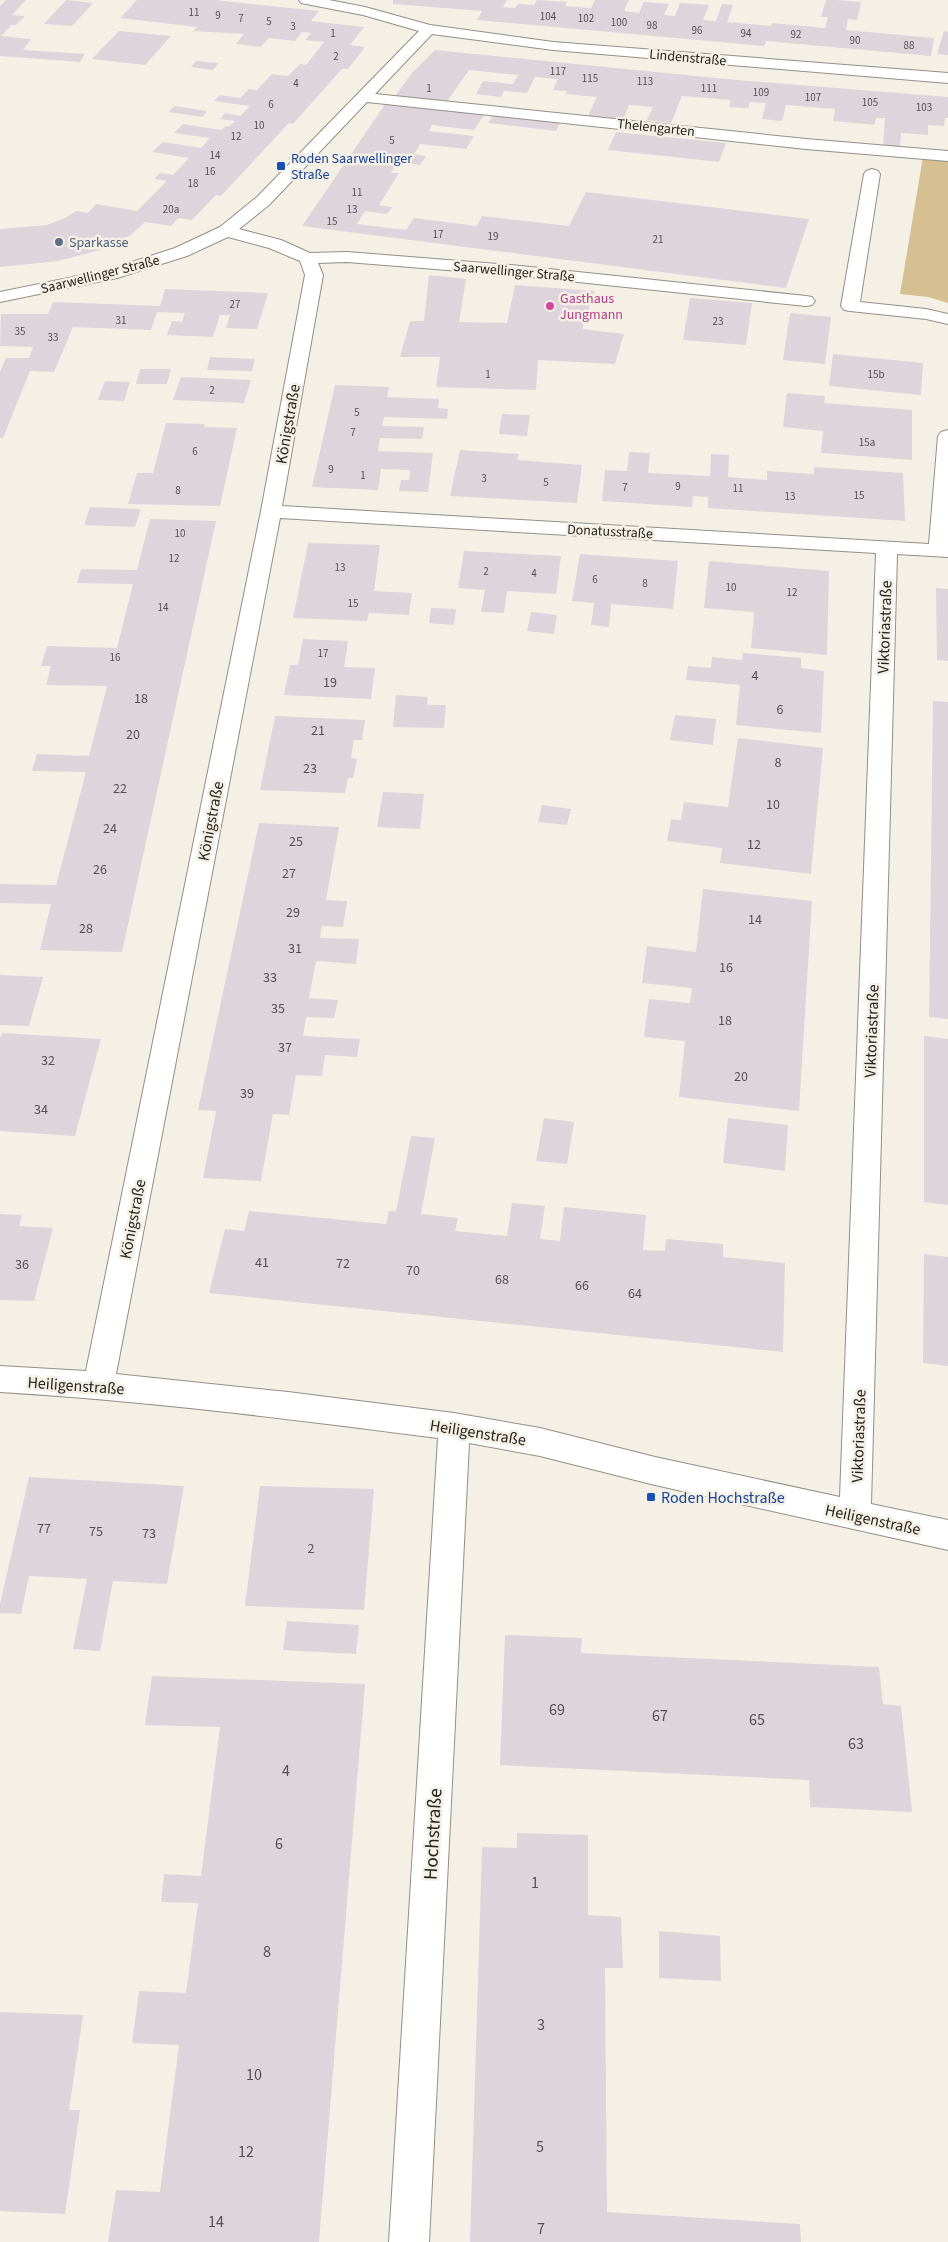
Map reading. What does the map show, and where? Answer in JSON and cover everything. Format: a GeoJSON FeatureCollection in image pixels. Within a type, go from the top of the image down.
{"type":"FeatureCollection","features":[{"type":"Feature","properties":{"kind":"street","name":"Lindenstraße"},"geometry":{"type":"LineString","coordinates":[[306,0],[367,6],[429,29],[485,38],[553,46],[948,78]]}},
{"type":"Feature","properties":{"kind":"street","name":"Saarwellinger Straße"},"geometry":{"type":"LineString","coordinates":[[0,297],[111,274],[181,252],[226,230],[263,201],[429,29]]}},
{"type":"Feature","properties":{"kind":"street","name":"Thelengarten"},"geometry":{"type":"LineString","coordinates":[[364,97],[806,144],[948,156]]}},
{"type":"Feature","properties":{"kind":"street"},"geometry":{"type":"LineString","coordinates":[[872,174],[850,306],[926,314],[948,320]]}},
{"type":"Feature","properties":{"kind":"street","name":"Saarwellinger Straße"},"geometry":{"type":"LineString","coordinates":[[226,230],[275,244],[308,258],[347,257],[511,270],[806,302]]}},
{"type":"Feature","properties":{"kind":"street","name":"Königstraße"},"geometry":{"type":"LineString","coordinates":[[99,1385],[271,511],[314,275],[308,258]]}},
{"type":"Feature","properties":{"kind":"street"},"geometry":{"type":"LineString","coordinates":[[944,550],[948,436]]}},
{"type":"Feature","properties":{"kind":"street","name":"Donatusstraße"},"geometry":{"type":"LineString","coordinates":[[271,511],[944,550]]}},
{"type":"Feature","properties":{"kind":"street","name":"Viktoriastraße"},"geometry":{"type":"LineString","coordinates":[[855,1516],[887,547]]}},
{"type":"Feature","properties":{"kind":"street","name":"Heiligenstraße"},"geometry":{"type":"LineString","coordinates":[[0,1379],[99,1385],[288,1405],[454,1427],[540,1442],[855,1516],[948,1535]]}},
{"type":"Feature","properties":{"kind":"street","name":"Hochstraße"},"geometry":{"type":"LineString","coordinates":[[410,2242],[454,1427]]}},
{"type":"Feature","properties":{"kind":"shaded area"},"geometry":{"type":"Polygon","coordinates":[[[923,157],[948,159],[948,303],[928,297],[900,294],[923,157]]]}},
{"type":"Feature","properties":{"kind":"building"},"geometry":{"type":"Polygon","coordinates":[[[6,0],[26,0],[12,15],[25,16],[16,25],[11,25],[1,36],[31,39],[23,50],[85,54],[80,62],[0,56],[0,6],[6,0]]]}},
{"type":"Feature","properties":{"kind":"building"},"geometry":{"type":"Polygon","coordinates":[[[66,0],[93,3],[72,26],[44,24],[66,0]]]}},
{"type":"Feature","properties":{"kind":"building"},"geometry":{"type":"Polygon","coordinates":[[[137,0],[214,0],[319,11],[311,21],[364,27],[350,45],[365,47],[348,69],[342,69],[293,124],[289,123],[221,196],[216,195],[192,220],[178,218],[171,226],[145,222],[131,235],[104,249],[58,261],[0,267],[0,229],[47,225],[65,218],[76,211],[88,213],[96,204],[137,211],[167,181],[154,179],[160,173],[173,175],[189,158],[152,152],[163,142],[201,148],[210,138],[174,133],[183,124],[221,130],[226,126],[230,126],[235,121],[220,119],[225,113],[240,116],[250,106],[214,101],[220,95],[240,98],[249,89],[257,90],[272,74],[288,76],[300,64],[306,65],[324,42],[305,40],[311,33],[302,32],[295,41],[269,38],[261,47],[236,44],[244,34],[193,31],[197,27],[120,18],[137,0]]]}},
{"type":"Feature","properties":{"kind":"building"},"geometry":{"type":"Polygon","coordinates":[[[393,0],[507,0],[503,7],[515,8],[518,4],[534,5],[537,0],[567,2],[565,6],[591,8],[595,0],[629,0],[624,11],[639,13],[644,2],[669,4],[664,15],[675,16],[680,3],[709,5],[703,20],[716,21],[722,4],[733,5],[727,22],[771,26],[772,23],[825,28],[828,17],[821,17],[826,0],[836,0],[861,2],[857,20],[848,19],[846,30],[934,38],[931,56],[766,41],[764,46],[477,20],[482,11],[393,4],[393,0]]]}},
{"type":"Feature","properties":{"kind":"building"},"geometry":{"type":"Polygon","coordinates":[[[119,31],[171,36],[145,65],[92,59],[119,31]]]}},
{"type":"Feature","properties":{"kind":"building"},"geometry":{"type":"Polygon","coordinates":[[[944,31],[948,32],[948,55],[937,54],[944,31]]]}},
{"type":"Feature","properties":{"kind":"building"},"geometry":{"type":"Polygon","coordinates":[[[435,50],[737,80],[948,97],[948,118],[945,118],[944,126],[928,125],[928,135],[901,133],[900,150],[883,148],[885,118],[876,118],[874,125],[833,121],[835,109],[786,105],[782,121],[762,119],[766,103],[750,102],[748,108],[729,107],[731,100],[682,96],[671,123],[647,120],[653,107],[629,105],[623,119],[588,116],[597,97],[566,94],[567,91],[553,90],[558,79],[535,77],[527,93],[504,91],[501,97],[476,94],[483,81],[513,84],[518,75],[469,70],[446,103],[395,96],[412,73],[435,50]]]}},
{"type":"Feature","properties":{"kind":"building"},"geometry":{"type":"Polygon","coordinates":[[[196,61],[219,63],[213,70],[191,67],[196,61]]]}},
{"type":"Feature","properties":{"kind":"building"},"geometry":{"type":"Polygon","coordinates":[[[386,103],[484,115],[474,130],[432,125],[429,131],[474,136],[466,149],[420,144],[414,154],[426,156],[420,165],[397,162],[391,173],[399,173],[379,205],[392,207],[387,214],[365,211],[357,224],[406,230],[414,218],[477,226],[482,216],[569,226],[586,192],[809,219],[786,288],[302,226],[386,103]]]}},
{"type":"Feature","properties":{"kind":"building"},"geometry":{"type":"Polygon","coordinates":[[[174,106],[207,111],[202,117],[169,112],[174,106]]]}},
{"type":"Feature","properties":{"kind":"building"},"geometry":{"type":"Polygon","coordinates":[[[495,113],[561,120],[556,131],[488,123],[495,113]]]}},
{"type":"Feature","properties":{"kind":"building"},"geometry":{"type":"Polygon","coordinates":[[[616,132],[726,143],[719,162],[608,150],[616,132]]]}},
{"type":"Feature","properties":{"kind":"building","name":"Gasthaus Jungmann"},"geometry":{"type":"Polygon","coordinates":[[[429,275],[466,279],[459,322],[507,323],[515,285],[595,291],[582,329],[624,334],[615,364],[538,360],[536,390],[436,387],[440,357],[400,357],[410,321],[424,321],[429,275]]]}},
{"type":"Feature","properties":{"kind":"building"},"geometry":{"type":"Polygon","coordinates":[[[165,289],[268,293],[257,329],[226,328],[230,315],[220,315],[213,337],[167,335],[172,321],[182,322],[185,313],[157,312],[151,330],[73,327],[54,372],[30,371],[3,438],[0,438],[0,372],[6,358],[29,358],[33,347],[0,346],[1,314],[48,314],[53,302],[160,306],[165,289]]]}},
{"type":"Feature","properties":{"kind":"building"},"geometry":{"type":"Polygon","coordinates":[[[690,298],[752,303],[746,345],[683,340],[690,298]]]}},
{"type":"Feature","properties":{"kind":"building"},"geometry":{"type":"Polygon","coordinates":[[[790,313],[831,317],[825,364],[783,360],[790,313]]]}},
{"type":"Feature","properties":{"kind":"building"},"geometry":{"type":"Polygon","coordinates":[[[833,354],[923,363],[921,395],[829,386],[833,354]]]}},
{"type":"Feature","properties":{"kind":"building"},"geometry":{"type":"Polygon","coordinates":[[[210,357],[255,359],[252,371],[207,370],[210,357]]]}},
{"type":"Feature","properties":{"kind":"building"},"geometry":{"type":"Polygon","coordinates":[[[140,369],[171,369],[167,384],[136,384],[140,369]]]}},
{"type":"Feature","properties":{"kind":"building"},"geometry":{"type":"Polygon","coordinates":[[[181,377],[251,380],[244,403],[173,400],[181,377]]]}},
{"type":"Feature","properties":{"kind":"building"},"geometry":{"type":"Polygon","coordinates":[[[105,381],[130,382],[124,401],[98,400],[105,381]]]}},
{"type":"Feature","properties":{"kind":"building"},"geometry":{"type":"Polygon","coordinates":[[[335,385],[389,387],[387,397],[439,399],[438,408],[448,409],[447,419],[384,417],[382,426],[424,427],[422,439],[380,438],[378,451],[433,453],[428,492],[399,491],[401,480],[409,480],[410,470],[381,469],[378,490],[312,487],[335,385]]]}},
{"type":"Feature","properties":{"kind":"building"},"geometry":{"type":"Polygon","coordinates":[[[787,393],[825,396],[824,403],[912,410],[912,460],[821,453],[823,431],[783,427],[787,393]]]}},
{"type":"Feature","properties":{"kind":"building"},"geometry":{"type":"Polygon","coordinates":[[[502,414],[530,415],[527,436],[499,434],[502,414]]]}},
{"type":"Feature","properties":{"kind":"building"},"geometry":{"type":"Polygon","coordinates":[[[166,423],[205,424],[204,427],[237,428],[220,506],[128,504],[137,473],[153,473],[166,423]]]}},
{"type":"Feature","properties":{"kind":"building"},"geometry":{"type":"Polygon","coordinates":[[[460,450],[519,454],[517,460],[582,465],[577,503],[450,496],[460,450]]]}},
{"type":"Feature","properties":{"kind":"building"},"geometry":{"type":"Polygon","coordinates":[[[629,452],[650,453],[648,473],[710,476],[711,454],[729,455],[728,477],[767,480],[767,471],[814,474],[814,467],[903,473],[905,521],[708,508],[708,497],[693,496],[692,507],[602,501],[605,470],[627,471],[629,452]]]}},
{"type":"Feature","properties":{"kind":"building"},"geometry":{"type":"Polygon","coordinates":[[[90,507],[141,509],[135,527],[84,525],[90,507]]]}},
{"type":"Feature","properties":{"kind":"building"},"geometry":{"type":"Polygon","coordinates":[[[150,519],[216,521],[122,952],[40,950],[51,904],[0,903],[0,884],[56,885],[86,772],[32,771],[37,754],[89,756],[107,686],[46,685],[51,666],[41,666],[47,646],[117,648],[133,584],[77,583],[81,569],[137,570],[150,519]]]}},
{"type":"Feature","properties":{"kind":"building"},"geometry":{"type":"Polygon","coordinates":[[[308,543],[380,545],[374,591],[412,593],[409,615],[369,613],[367,621],[293,618],[308,543]]]}},
{"type":"Feature","properties":{"kind":"building"},"geometry":{"type":"Polygon","coordinates":[[[464,551],[561,556],[556,594],[507,591],[504,613],[481,612],[485,590],[458,588],[464,551]]]}},
{"type":"Feature","properties":{"kind":"building"},"geometry":{"type":"Polygon","coordinates":[[[580,554],[678,561],[673,609],[611,604],[609,627],[591,625],[594,603],[572,601],[580,554]]]}},
{"type":"Feature","properties":{"kind":"building"},"geometry":{"type":"Polygon","coordinates":[[[709,561],[829,571],[827,655],[751,648],[754,612],[704,608],[709,561]]]}},
{"type":"Feature","properties":{"kind":"building"},"geometry":{"type":"Polygon","coordinates":[[[936,588],[948,589],[948,661],[937,660],[936,588]]]}},
{"type":"Feature","properties":{"kind":"building"},"geometry":{"type":"Polygon","coordinates":[[[431,608],[456,609],[454,625],[429,623],[431,608]]]}},
{"type":"Feature","properties":{"kind":"building"},"geometry":{"type":"Polygon","coordinates":[[[531,612],[557,615],[554,634],[527,631],[531,612]]]}},
{"type":"Feature","properties":{"kind":"building"},"geometry":{"type":"Polygon","coordinates":[[[303,639],[348,641],[344,667],[375,668],[371,699],[284,695],[290,665],[298,665],[303,639]]]}},
{"type":"Feature","properties":{"kind":"building"},"geometry":{"type":"Polygon","coordinates":[[[743,653],[801,658],[801,668],[824,671],[821,733],[736,725],[740,685],[686,680],[688,666],[711,668],[712,657],[742,660],[743,653]]]}},
{"type":"Feature","properties":{"kind":"building"},"geometry":{"type":"Polygon","coordinates":[[[396,695],[428,697],[427,705],[446,705],[444,728],[393,727],[396,695]]]}},
{"type":"Feature","properties":{"kind":"building"},"geometry":{"type":"Polygon","coordinates":[[[933,701],[948,702],[948,1019],[929,1017],[933,701]]]}},
{"type":"Feature","properties":{"kind":"building"},"geometry":{"type":"Polygon","coordinates":[[[675,715],[716,719],[713,745],[670,740],[675,715]]]}},
{"type":"Feature","properties":{"kind":"building"},"geometry":{"type":"Polygon","coordinates":[[[275,716],[365,720],[362,740],[354,740],[351,758],[357,759],[353,778],[348,778],[345,793],[260,790],[275,716]]]}},
{"type":"Feature","properties":{"kind":"building"},"geometry":{"type":"Polygon","coordinates":[[[738,738],[823,748],[811,874],[720,863],[722,848],[667,841],[671,819],[681,820],[684,802],[728,807],[738,738]]]}},
{"type":"Feature","properties":{"kind":"building"},"geometry":{"type":"Polygon","coordinates":[[[383,792],[424,794],[420,829],[377,827],[383,792]]]}},
{"type":"Feature","properties":{"kind":"building"},"geometry":{"type":"Polygon","coordinates":[[[542,805],[571,809],[567,825],[538,822],[542,805]]]}},
{"type":"Feature","properties":{"kind":"building"},"geometry":{"type":"Polygon","coordinates":[[[259,823],[339,827],[326,900],[347,901],[343,927],[322,926],[320,938],[359,939],[356,964],[316,961],[309,998],[338,1000],[334,1018],[306,1017],[303,1036],[360,1039],[357,1057],[325,1055],[322,1076],[296,1075],[289,1115],[273,1114],[261,1181],[203,1178],[216,1111],[198,1110],[259,823]]]}},
{"type":"Feature","properties":{"kind":"building"},"geometry":{"type":"Polygon","coordinates":[[[703,889],[812,901],[799,1111],[679,1097],[685,1041],[644,1037],[649,999],[690,1003],[692,988],[642,983],[647,946],[696,952],[703,889]]]}},
{"type":"Feature","properties":{"kind":"building"},"geometry":{"type":"Polygon","coordinates":[[[0,975],[43,977],[29,1026],[0,1025],[0,975]]]}},
{"type":"Feature","properties":{"kind":"building"},"geometry":{"type":"Polygon","coordinates":[[[2,1033],[101,1039],[75,1136],[0,1131],[0,1038],[2,1033]]]}},
{"type":"Feature","properties":{"kind":"building"},"geometry":{"type":"Polygon","coordinates":[[[924,1036],[948,1039],[948,1205],[924,1202],[924,1036]]]}},
{"type":"Feature","properties":{"kind":"building"},"geometry":{"type":"Polygon","coordinates":[[[544,1118],[574,1122],[567,1164],[536,1161],[544,1118]]]}},
{"type":"Feature","properties":{"kind":"building"},"geometry":{"type":"Polygon","coordinates":[[[728,1118],[788,1125],[785,1171],[723,1163],[728,1118]]]}},
{"type":"Feature","properties":{"kind":"building"},"geometry":{"type":"Polygon","coordinates":[[[411,1136],[435,1138],[421,1214],[458,1218],[455,1231],[507,1236],[512,1203],[545,1206],[540,1239],[560,1241],[564,1207],[646,1215],[643,1250],[665,1251],[666,1239],[723,1244],[723,1257],[785,1263],[783,1352],[209,1293],[225,1229],[244,1231],[249,1211],[386,1224],[389,1211],[396,1211],[411,1136]]]}},
{"type":"Feature","properties":{"kind":"building"},"geometry":{"type":"Polygon","coordinates":[[[0,1214],[22,1215],[19,1226],[53,1228],[34,1301],[0,1300],[0,1214]]]}},
{"type":"Feature","properties":{"kind":"building"},"geometry":{"type":"Polygon","coordinates":[[[924,1254],[948,1257],[948,1366],[923,1363],[924,1254]]]}},
{"type":"Feature","properties":{"kind":"building"},"geometry":{"type":"Polygon","coordinates":[[[29,1477],[184,1486],[167,1584],[113,1581],[100,1651],[73,1649],[87,1579],[29,1576],[21,1614],[0,1613],[0,1604],[29,1477]]]}},
{"type":"Feature","properties":{"kind":"building"},"geometry":{"type":"Polygon","coordinates":[[[260,1486],[374,1489],[364,1610],[245,1606],[260,1486]]]}},
{"type":"Feature","properties":{"kind":"building"},"geometry":{"type":"Polygon","coordinates":[[[287,1621],[359,1625],[356,1654],[283,1650],[287,1621]]]}},
{"type":"Feature","properties":{"kind":"building"},"geometry":{"type":"Polygon","coordinates":[[[505,1635],[582,1638],[581,1653],[879,1667],[883,1704],[901,1706],[912,1812],[810,1807],[809,1780],[500,1765],[505,1635]]]}},
{"type":"Feature","properties":{"kind":"building"},"geometry":{"type":"Polygon","coordinates":[[[152,1676],[365,1684],[319,2242],[108,2242],[116,2190],[160,2192],[179,2045],[132,2043],[139,1991],[186,1993],[198,1903],[161,1902],[164,1874],[201,1876],[220,1727],[145,1725],[152,1676]]]}},
{"type":"Feature","properties":{"kind":"building"},"geometry":{"type":"Polygon","coordinates":[[[517,1833],[588,1835],[588,1915],[621,1917],[623,1968],[605,1968],[607,2212],[800,2224],[801,2242],[470,2242],[482,1847],[517,1848],[517,1833]]]}},
{"type":"Feature","properties":{"kind":"building"},"geometry":{"type":"Polygon","coordinates":[[[659,1931],[720,1936],[721,1981],[659,1978],[659,1931]]]}},
{"type":"Feature","properties":{"kind":"building"},"geometry":{"type":"Polygon","coordinates":[[[0,2012],[83,2015],[69,2110],[80,2110],[65,2214],[0,2211],[0,2012]]]}},
{"type":"Feature","properties":{"kind":"place","name":"Roden Saarwellinger Straße"},"geometry":{"type":"Point","coordinates":[281,166]}},
{"type":"Feature","properties":{"kind":"place","name":"Sparkasse"},"geometry":{"type":"Point","coordinates":[59,242]}},
{"type":"Feature","properties":{"kind":"place","name":"Gasthaus Jungmann"},"geometry":{"type":"Point","coordinates":[550,306]}},
{"type":"Feature","properties":{"kind":"place","name":"Roden Hochstraße"},"geometry":{"type":"Point","coordinates":[651,1497]}}]}
